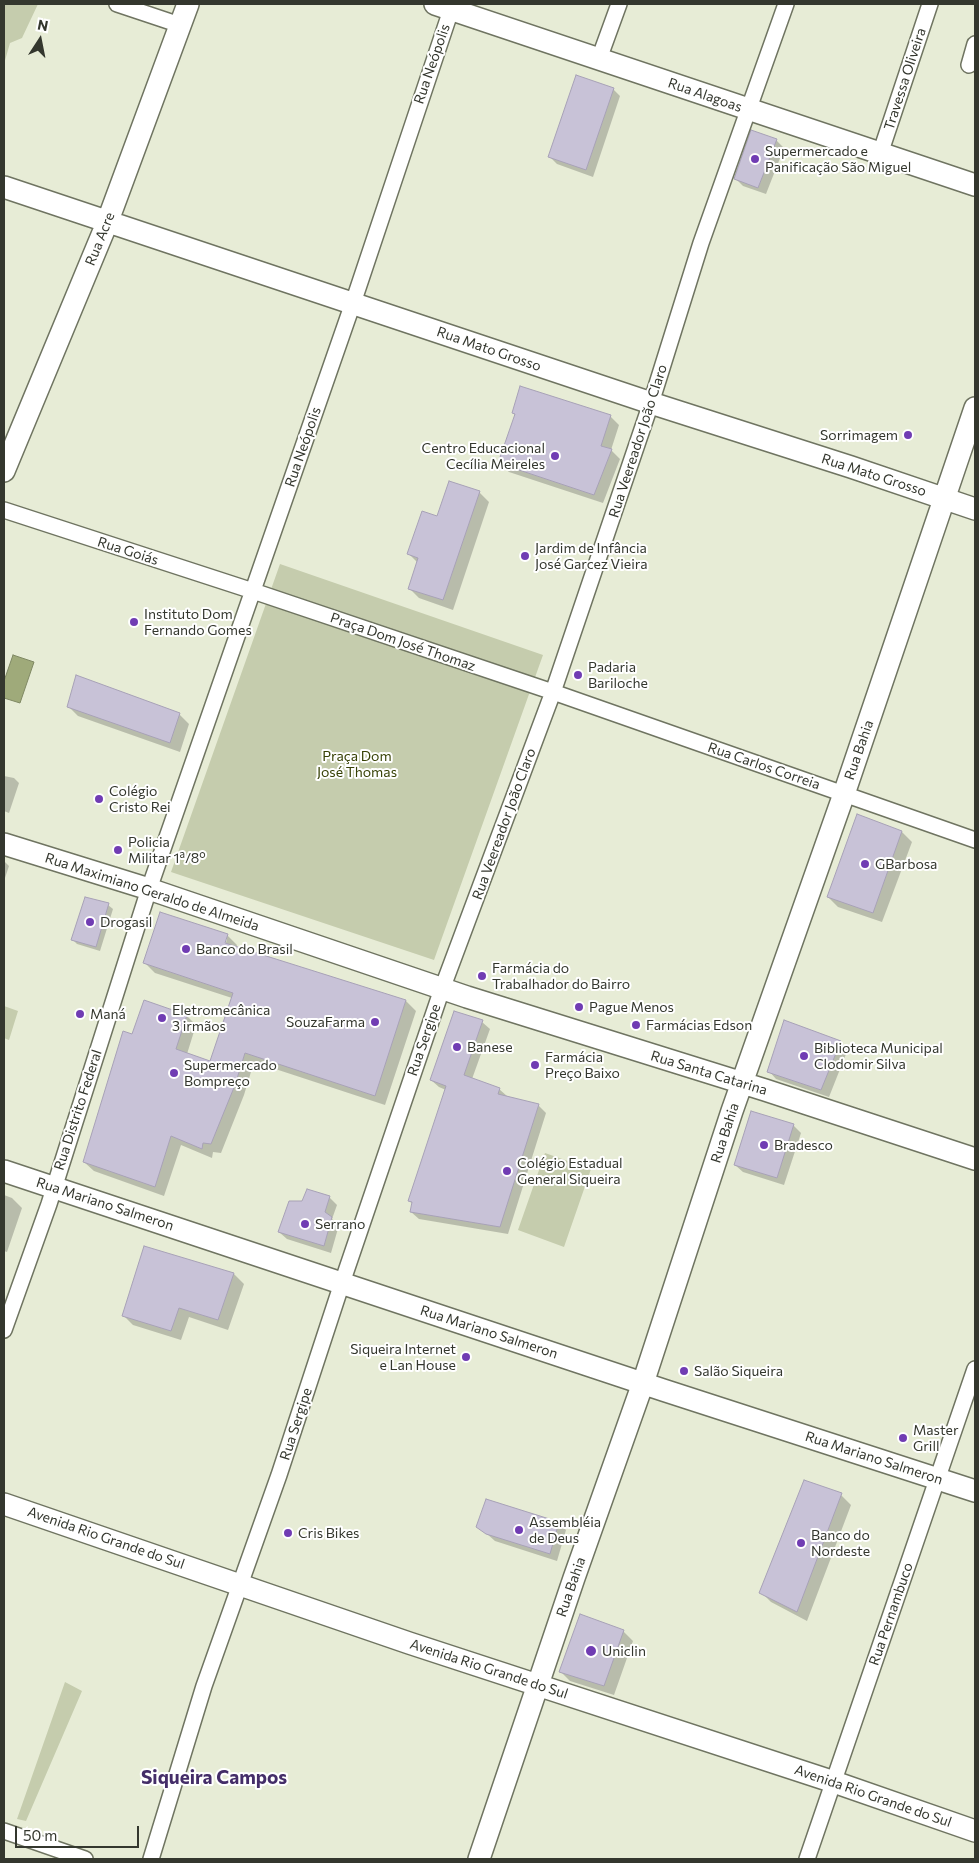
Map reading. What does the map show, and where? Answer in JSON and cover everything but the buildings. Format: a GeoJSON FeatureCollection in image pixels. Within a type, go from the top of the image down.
{"type":"FeatureCollection","features":[{"type":"Feature","properties":{"kind":"main road","name":"Rua Acre"},"geometry":{"type":"LineString","coordinates":[[4,471],[107,223],[188,4]]}},
{"type":"Feature","properties":{"kind":"main road","name":"Rua Alagoas"},"geometry":{"type":"LineString","coordinates":[[446,6],[975,186]]}},
{"type":"Feature","properties":{"kind":"main road","name":"Rua Mato Grosso"},"geometry":{"type":"LineString","coordinates":[[4,187],[107,223],[975,509]]}},
{"type":"Feature","properties":{"kind":"main road","name":"Rua Bahia"},"geometry":{"type":"LineString","coordinates":[[479,1859],[644,1383],[742,1083],[844,794],[975,408]]}},
{"type":"Feature","properties":{"kind":"main road","name":"Rua Maximiano Geraldo de Almeida"},"geometry":{"type":"LineString","coordinates":[[4,844],[149,890],[442,989]]}},
{"type":"Feature","properties":{"kind":"main road","name":"Rua Santa Catarina"},"geometry":{"type":"LineString","coordinates":[[442,989],[742,1083],[975,1160]]}},
{"type":"Feature","properties":{"kind":"main road","name":"Rua Mariano Salmeron"},"geometry":{"type":"LineString","coordinates":[[4,1171],[975,1491]]}},
{"type":"Feature","properties":{"kind":"main road","name":"Avenida Rio Grande do Sul"},"geometry":{"type":"LineString","coordinates":[[4,1504],[975,1831]]}},
{"type":"Feature","properties":{"kind":"street"},"geometry":{"type":"LineString","coordinates":[[117,4],[180,25]]}},
{"type":"Feature","properties":{"kind":"street"},"geometry":{"type":"LineString","coordinates":[[599,59],[619,4]]}},
{"type":"Feature","properties":{"kind":"street","name":"Rua Veereador João Claro"},"geometry":{"type":"LineString","coordinates":[[442,989],[553,692],[651,403],[701,242],[786,4]]}},
{"type":"Feature","properties":{"kind":"street","name":"Travessa Oliveira"},"geometry":{"type":"LineString","coordinates":[[880,154],[930,4]]}},
{"type":"Feature","properties":{"kind":"street","name":"Rua Neópolis"},"geometry":{"type":"LineString","coordinates":[[149,890],[353,303],[446,6]]}},
{"type":"Feature","properties":{"kind":"street"},"geometry":{"type":"LineString","coordinates":[[969,66],[975,44]]}},
{"type":"Feature","properties":{"kind":"street","name":"Rua Goiás"},"geometry":{"type":"LineString","coordinates":[[4,510],[253,591]]}},
{"type":"Feature","properties":{"kind":"street","name":"Praça Dom José Thomaz"},"geometry":{"type":"LineString","coordinates":[[253,591],[553,692]]}},
{"type":"Feature","properties":{"kind":"street","name":"Rua Carlos Correia"},"geometry":{"type":"LineString","coordinates":[[553,692],[975,840]]}},
{"type":"Feature","properties":{"kind":"street","name":"Rua Distrito Federal"},"geometry":{"type":"LineString","coordinates":[[4,1330],[54,1188],[149,890]]}},
{"type":"Feature","properties":{"kind":"street","name":"Rua Sergipe"},"geometry":{"type":"LineString","coordinates":[[151,1859],[204,1686],[279,1475],[442,989]]}},
{"type":"Feature","properties":{"kind":"street","name":"Rua Pernambuco"},"geometry":{"type":"LineString","coordinates":[[807,1859],[975,1369]]}},
{"type":"Feature","properties":{"kind":"street"},"geometry":{"type":"LineString","coordinates":[[4,1831],[85,1859]]}},
{"type":"Feature","properties":{"kind":"green space"},"geometry":{"type":"Polygon","coordinates":[[[4,4],[38,4],[22,38],[10,43],[4,64],[4,4]]]}},
{"type":"Feature","properties":{"kind":"green space","name":"Praça Dom José Thomas"},"geometry":{"type":"Polygon","coordinates":[[[280,564],[543,655],[434,960],[171,872],[280,564]]]}},
{"type":"Feature","properties":{"kind":"green space"},"geometry":{"type":"Polygon","coordinates":[[[4,1006],[18,1011],[9,1040],[4,1038],[4,1006]]]}},
{"type":"Feature","properties":{"kind":"green space"},"geometry":{"type":"Polygon","coordinates":[[[545,1153],[591,1169],[564,1247],[518,1230],[545,1153]]]}},
{"type":"Feature","properties":{"kind":"green space"},"geometry":{"type":"Polygon","coordinates":[[[65,1682],[82,1691],[26,1821],[17,1819],[65,1682]]]}},
{"type":"Feature","properties":{"kind":"shaded area"},"geometry":{"type":"Polygon","coordinates":[[[13,655],[34,662],[20,703],[4,698],[4,681],[13,655]]]}},
{"type":"Feature","properties":{"kind":"place","name":"Supermercado e Panificação São Miguel"},"geometry":{"type":"Point","coordinates":[755,159]}},
{"type":"Feature","properties":{"kind":"place","name":"Sorrimagem"},"geometry":{"type":"Point","coordinates":[908,435]}},
{"type":"Feature","properties":{"kind":"place","name":"Centro Educacional Cecília Meireles"},"geometry":{"type":"Point","coordinates":[555,456]}},
{"type":"Feature","properties":{"kind":"place","name":"Jardim de Infância José Garcez Vieira"},"geometry":{"type":"Point","coordinates":[525,556]}},
{"type":"Feature","properties":{"kind":"place","name":"Instituto Dom Fernando Gomes"},"geometry":{"type":"Point","coordinates":[134,622]}},
{"type":"Feature","properties":{"kind":"place","name":"Padaria Bariloche"},"geometry":{"type":"Point","coordinates":[578,675]}},
{"type":"Feature","properties":{"kind":"place","name":"Colégio Cristo Rei"},"geometry":{"type":"Point","coordinates":[99,799]}},
{"type":"Feature","properties":{"kind":"place","name":"Policia Militar 1ª/8º"},"geometry":{"type":"Point","coordinates":[118,850]}},
{"type":"Feature","properties":{"kind":"place","name":"GBarbosa"},"geometry":{"type":"Point","coordinates":[865,864]}},
{"type":"Feature","properties":{"kind":"place","name":"Drogasil"},"geometry":{"type":"Point","coordinates":[90,922]}},
{"type":"Feature","properties":{"kind":"place","name":"Banco do Brasil"},"geometry":{"type":"Point","coordinates":[186,949]}},
{"type":"Feature","properties":{"kind":"place","name":"Farmácia do Trabalhador do Bairro"},"geometry":{"type":"Point","coordinates":[482,976]}},
{"type":"Feature","properties":{"kind":"place","name":"Pague Menos"},"geometry":{"type":"Point","coordinates":[579,1007]}},
{"type":"Feature","properties":{"kind":"place","name":"Maná"},"geometry":{"type":"Point","coordinates":[80,1014]}},
{"type":"Feature","properties":{"kind":"place","name":"Eletromecânica 3 irmãos"},"geometry":{"type":"Point","coordinates":[162,1018]}},
{"type":"Feature","properties":{"kind":"place","name":"SouzaFarma"},"geometry":{"type":"Point","coordinates":[375,1022]}},
{"type":"Feature","properties":{"kind":"place","name":"Farmácias Edson"},"geometry":{"type":"Point","coordinates":[636,1025]}},
{"type":"Feature","properties":{"kind":"place","name":"Banese"},"geometry":{"type":"Point","coordinates":[457,1047]}},
{"type":"Feature","properties":{"kind":"place","name":"Biblioteca Municipal Clodomir Silva"},"geometry":{"type":"Point","coordinates":[804,1056]}},
{"type":"Feature","properties":{"kind":"place","name":"Farmácia Preço Baixo"},"geometry":{"type":"Point","coordinates":[535,1065]}},
{"type":"Feature","properties":{"kind":"place","name":"Supermercado Bompreço"},"geometry":{"type":"Point","coordinates":[174,1073]}},
{"type":"Feature","properties":{"kind":"place","name":"Bradesco"},"geometry":{"type":"Point","coordinates":[764,1145]}},
{"type":"Feature","properties":{"kind":"place","name":"Colégio Estadual General Siqueira"},"geometry":{"type":"Point","coordinates":[507,1171]}},
{"type":"Feature","properties":{"kind":"place","name":"Serrano"},"geometry":{"type":"Point","coordinates":[305,1224]}},
{"type":"Feature","properties":{"kind":"place","name":"Siqueira Internet e Lan House"},"geometry":{"type":"Point","coordinates":[466,1357]}},
{"type":"Feature","properties":{"kind":"place","name":"Salão Siqueira"},"geometry":{"type":"Point","coordinates":[684,1371]}},
{"type":"Feature","properties":{"kind":"place","name":"Master Grill"},"geometry":{"type":"Point","coordinates":[903,1438]}},
{"type":"Feature","properties":{"kind":"place","name":"Assembléia de Deus"},"geometry":{"type":"Point","coordinates":[519,1530]}},
{"type":"Feature","properties":{"kind":"place","name":"Cris Bikes"},"geometry":{"type":"Point","coordinates":[288,1533]}},
{"type":"Feature","properties":{"kind":"place","name":"Banco do Nordeste"},"geometry":{"type":"Point","coordinates":[801,1543]}},
{"type":"Feature","properties":{"kind":"place","name":"Uniclin"},"geometry":{"type":"Point","coordinates":[591,1651]}},
{"type":"Feature","properties":{"kind":"district","name":"Siqueira Campos"},"geometry":{"type":"Point","coordinates":[214,1778]}}]}
